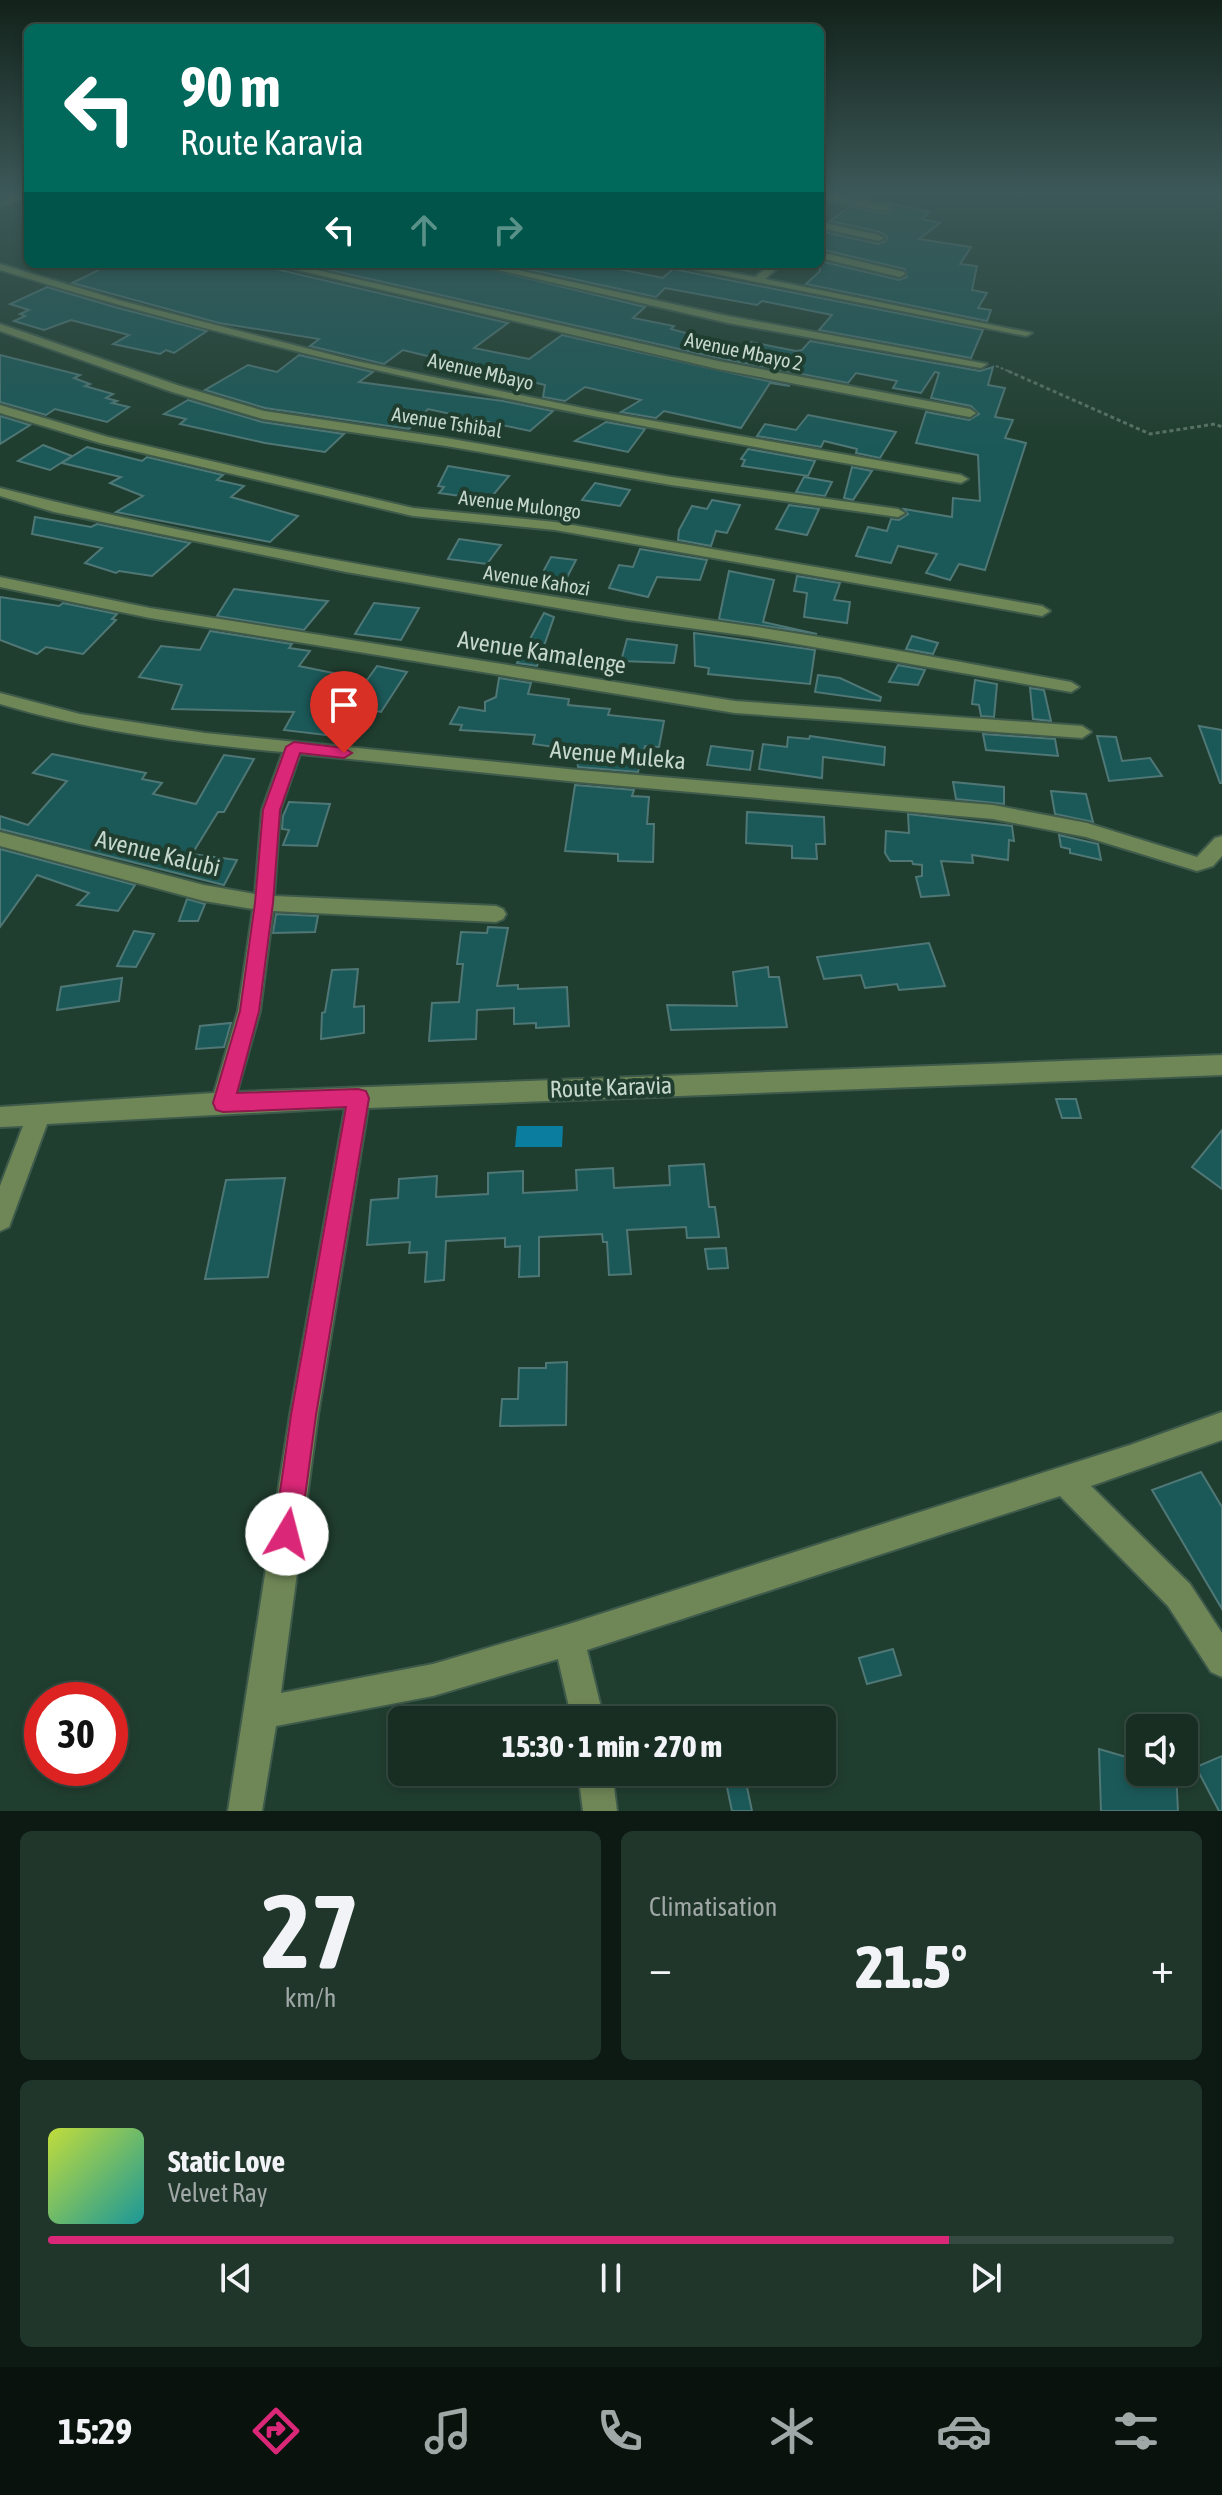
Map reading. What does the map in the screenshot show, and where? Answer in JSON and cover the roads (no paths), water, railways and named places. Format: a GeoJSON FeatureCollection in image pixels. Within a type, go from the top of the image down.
{"type":"FeatureCollection","features":[{"type":"Feature","properties":{"kind":"street","name":"Avenue Mbayo"},"geometry":{"type":"LineString","coordinates":[[39,279],[236,337],[486,393],[638,423],[961,479]]}},
{"type":"Feature","properties":{"kind":"street","name":"Avenue Mbayo 2"},"geometry":{"type":"LineString","coordinates":[[340,279],[718,365],[970,413]]}},
{"type":"Feature","properties":{"kind":"street"},"geometry":{"type":"LineString","coordinates":[[539,279],[652,305],[886,351],[981,364]]}},
{"type":"Feature","properties":{"kind":"street"},"geometry":{"type":"LineString","coordinates":[[744,279],[1026,333]]}},
{"type":"Feature","properties":{"kind":"street","name":"Avenue Tshibal"},"geometry":{"type":"LineString","coordinates":[[0,327],[176,389],[263,415],[446,442],[640,476],[898,513]]}},
{"type":"Feature","properties":{"kind":"street","name":"Avenue Mulongo"},"geometry":{"type":"LineString","coordinates":[[0,409],[105,440],[413,512],[555,526],[1042,611]]}},
{"type":"Feature","properties":{"kind":"street","name":"Avenue Kahozi"},"geometry":{"type":"LineString","coordinates":[[0,492],[54,508],[346,568],[613,613],[750,631],[1071,687]]}},
{"type":"Feature","properties":{"kind":"street","name":"Avenue Kamalenge"},"geometry":{"type":"LineString","coordinates":[[0,582],[150,613],[735,707],[1082,732]]}},
{"type":"Feature","properties":{"kind":"street","name":"Avenue Muleka"},"geometry":{"type":"LineString","coordinates":[[0,698],[38,711],[85,721],[294,747],[993,812],[1087,830],[1197,864],[1206,861],[1222,843]]}},
{"type":"Feature","properties":{"kind":"street"},"geometry":{"type":"LineString","coordinates":[[223,1103],[249,1011],[264,903],[271,810],[294,747]]}},
{"type":"Feature","properties":{"kind":"street","name":"Avenue Kalubi"},"geometry":{"type":"LineString","coordinates":[[0,839],[204,893],[264,903],[496,914]]}},
{"type":"Feature","properties":{"kind":"street","name":"Route Karavia"},"geometry":{"type":"LineString","coordinates":[[0,1117],[223,1103],[1222,1065]]}},
{"type":"Feature","properties":{"kind":"street"},"geometry":{"type":"LineString","coordinates":[[245,1811],[304,1415],[358,1098]]}},
{"type":"Feature","properties":{"kind":"street"},"geometry":{"type":"LineString","coordinates":[[0,1219],[38,1116]]}},
{"type":"Feature","properties":{"kind":"street"},"geometry":{"type":"LineString","coordinates":[[262,1713],[433,1680],[569,1640],[1222,1426]]}},
{"type":"Feature","properties":{"kind":"street"},"geometry":{"type":"LineString","coordinates":[[1064,1480],[1179,1595],[1222,1661]]}},
{"type":"Feature","properties":{"kind":"street"},"geometry":{"type":"LineString","coordinates":[[569,1640],[585,1706]]}},
{"type":"Feature","properties":{"kind":"street"},"geometry":{"type":"LineString","coordinates":[[597,1786],[600,1811]]}},
{"type":"Feature","properties":{"kind":"water"},"geometry":{"type":"Polygon","coordinates":[[[517,1126],[563,1126],[562,1147],[515,1147],[517,1126]]]}}]}
